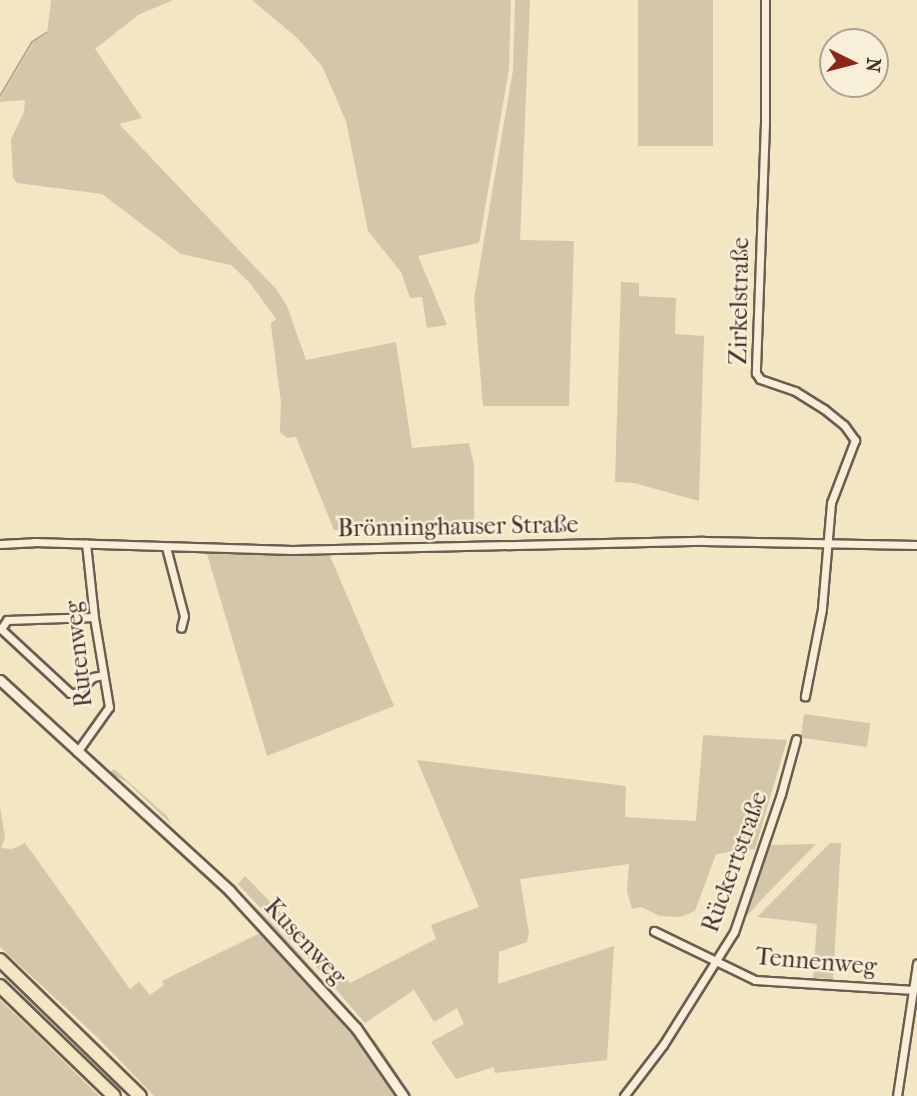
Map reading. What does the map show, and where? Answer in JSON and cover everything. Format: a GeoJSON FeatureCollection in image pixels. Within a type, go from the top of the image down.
{"type":"FeatureCollection","features":[{"type":"Feature","properties":{"kind":"highway"},"geometry":{"type":"LineString","coordinates":[[0,960],[140,1096]]}},
{"type":"Feature","properties":{"kind":"highway"},"geometry":{"type":"LineString","coordinates":[[0,986],[114,1096]]}},
{"type":"Feature","properties":{"kind":"street","name":"Zirkelstraße"},"geometry":{"type":"LineString","coordinates":[[765,0],[765,123],[754,367],[760,379],[807,397],[852,434],[854,445],[831,503],[826,542]]}},
{"type":"Feature","properties":{"kind":"street","name":"Brönninghauser Straße"},"geometry":{"type":"LineString","coordinates":[[0,544],[86,543],[292,550],[703,541],[917,545]]}},
{"type":"Feature","properties":{"kind":"street"},"geometry":{"type":"LineString","coordinates":[[805,696],[819,629],[826,542]]}},
{"type":"Feature","properties":{"kind":"street","name":"Rutenweg"},"geometry":{"type":"LineString","coordinates":[[77,752],[109,710],[94,617],[86,543]]}},
{"type":"Feature","properties":{"kind":"street"},"geometry":{"type":"LineString","coordinates":[[166,547],[184,616],[181,628]]}},
{"type":"Feature","properties":{"kind":"street"},"geometry":{"type":"LineString","coordinates":[[94,617],[7,620],[1,624],[2,633],[70,693],[76,693],[93,677],[103,675]]}},
{"type":"Feature","properties":{"kind":"street","name":"Kusenweg"},"geometry":{"type":"LineString","coordinates":[[0,680],[230,891],[335,1003],[403,1096]]}},
{"type":"Feature","properties":{"kind":"street","name":"Rückertstraße"},"geometry":{"type":"LineString","coordinates":[[624,1096],[663,1045],[734,932],[781,794],[796,739]]}},
{"type":"Feature","properties":{"kind":"street","name":"Tennenweg"},"geometry":{"type":"LineString","coordinates":[[654,931],[755,980],[914,990]]}},
{"type":"Feature","properties":{"kind":"street"},"geometry":{"type":"LineString","coordinates":[[897,1096],[917,963]]}},
{"type":"Feature","properties":{"kind":"shaded area"},"geometry":{"type":"Polygon","coordinates":[[[51,0],[173,0],[138,15],[95,49],[142,118],[119,124],[276,289],[287,306],[306,360],[396,342],[412,448],[469,443],[474,465],[474,527],[334,530],[296,437],[287,438],[280,432],[281,402],[271,323],[276,319],[250,283],[231,265],[181,254],[102,194],[17,183],[13,178],[11,139],[24,112],[25,100],[0,102],[0,99],[34,42],[47,34],[51,0]]]}},
{"type":"Feature","properties":{"kind":"shaded area"},"geometry":{"type":"Polygon","coordinates":[[[252,0],[511,0],[509,69],[479,243],[418,256],[447,325],[427,328],[422,297],[410,298],[401,272],[368,231],[346,121],[322,66],[297,38],[252,0]]]}},
{"type":"Feature","properties":{"kind":"shaded area"},"geometry":{"type":"Polygon","coordinates":[[[515,0],[530,0],[520,240],[574,241],[569,406],[483,406],[474,299],[513,70],[515,0]]]}},
{"type":"Feature","properties":{"kind":"shaded area"},"geometry":{"type":"Polygon","coordinates":[[[638,0],[713,0],[713,146],[638,146],[638,0]]]}},
{"type":"Feature","properties":{"kind":"shaded area"},"geometry":{"type":"Polygon","coordinates":[[[621,282],[639,283],[639,296],[676,298],[675,334],[704,336],[699,501],[634,483],[615,482],[621,282]]]}},
{"type":"Feature","properties":{"kind":"shaded area"},"geometry":{"type":"Polygon","coordinates":[[[207,554],[330,556],[394,706],[267,756],[207,554]]]}},
{"type":"Feature","properties":{"kind":"shaded area"},"geometry":{"type":"Polygon","coordinates":[[[804,714],[870,723],[867,747],[801,738],[804,714]]]}},
{"type":"Feature","properties":{"kind":"shaded area"},"geometry":{"type":"Polygon","coordinates":[[[703,735],[787,740],[755,849],[716,854],[695,911],[680,917],[660,916],[641,907],[632,909],[627,891],[629,864],[520,879],[529,933],[527,942],[499,952],[498,984],[614,946],[607,1060],[495,1073],[494,1067],[456,1079],[431,1042],[464,1024],[457,1008],[434,1022],[414,990],[365,1023],[238,884],[245,876],[350,983],[436,939],[431,925],[479,907],[417,760],[626,786],[625,817],[696,821],[703,735]]]}},
{"type":"Feature","properties":{"kind":"shaded area"},"geometry":{"type":"Polygon","coordinates":[[[114,769],[167,816],[171,824],[127,782],[113,775],[110,772],[114,769]]]}},
{"type":"Feature","properties":{"kind":"shaded area"},"geometry":{"type":"Polygon","coordinates":[[[0,806],[5,838],[1,848],[12,849],[25,843],[130,989],[139,982],[150,995],[164,985],[162,981],[262,932],[353,1029],[400,1096],[154,1096],[97,1037],[0,947],[0,806]]]}},
{"type":"Feature","properties":{"kind":"shaded area"},"geometry":{"type":"Polygon","coordinates":[[[159,816],[274,925],[370,1034],[367,1036],[235,891],[161,824],[159,816]]]}},
{"type":"Feature","properties":{"kind":"shaded area"},"geometry":{"type":"Polygon","coordinates":[[[145,817],[226,892],[258,924],[258,928],[142,819],[145,817]]]}},
{"type":"Feature","properties":{"kind":"shaded area"},"geometry":{"type":"Polygon","coordinates":[[[830,843],[841,843],[833,979],[813,978],[817,924],[757,917],[830,843]]]}},
{"type":"Feature","properties":{"kind":"shaded area"},"geometry":{"type":"Polygon","coordinates":[[[816,844],[766,895],[739,924],[768,845],[816,844]]]}},
{"type":"Feature","properties":{"kind":"shaded area"},"geometry":{"type":"Polygon","coordinates":[[[0,1000],[34,1032],[99,1096],[0,1096],[0,1000]]]}},
{"type":"Feature","properties":{"kind":"shaded area"},"geometry":{"type":"Polygon","coordinates":[[[374,1039],[412,1096],[407,1096],[372,1045],[374,1039]]]}},
{"type":"Feature","properties":{"kind":"waterway"},"geometry":{"type":"LineString","coordinates":[[0,96],[32,42],[46,33]]}}]}
